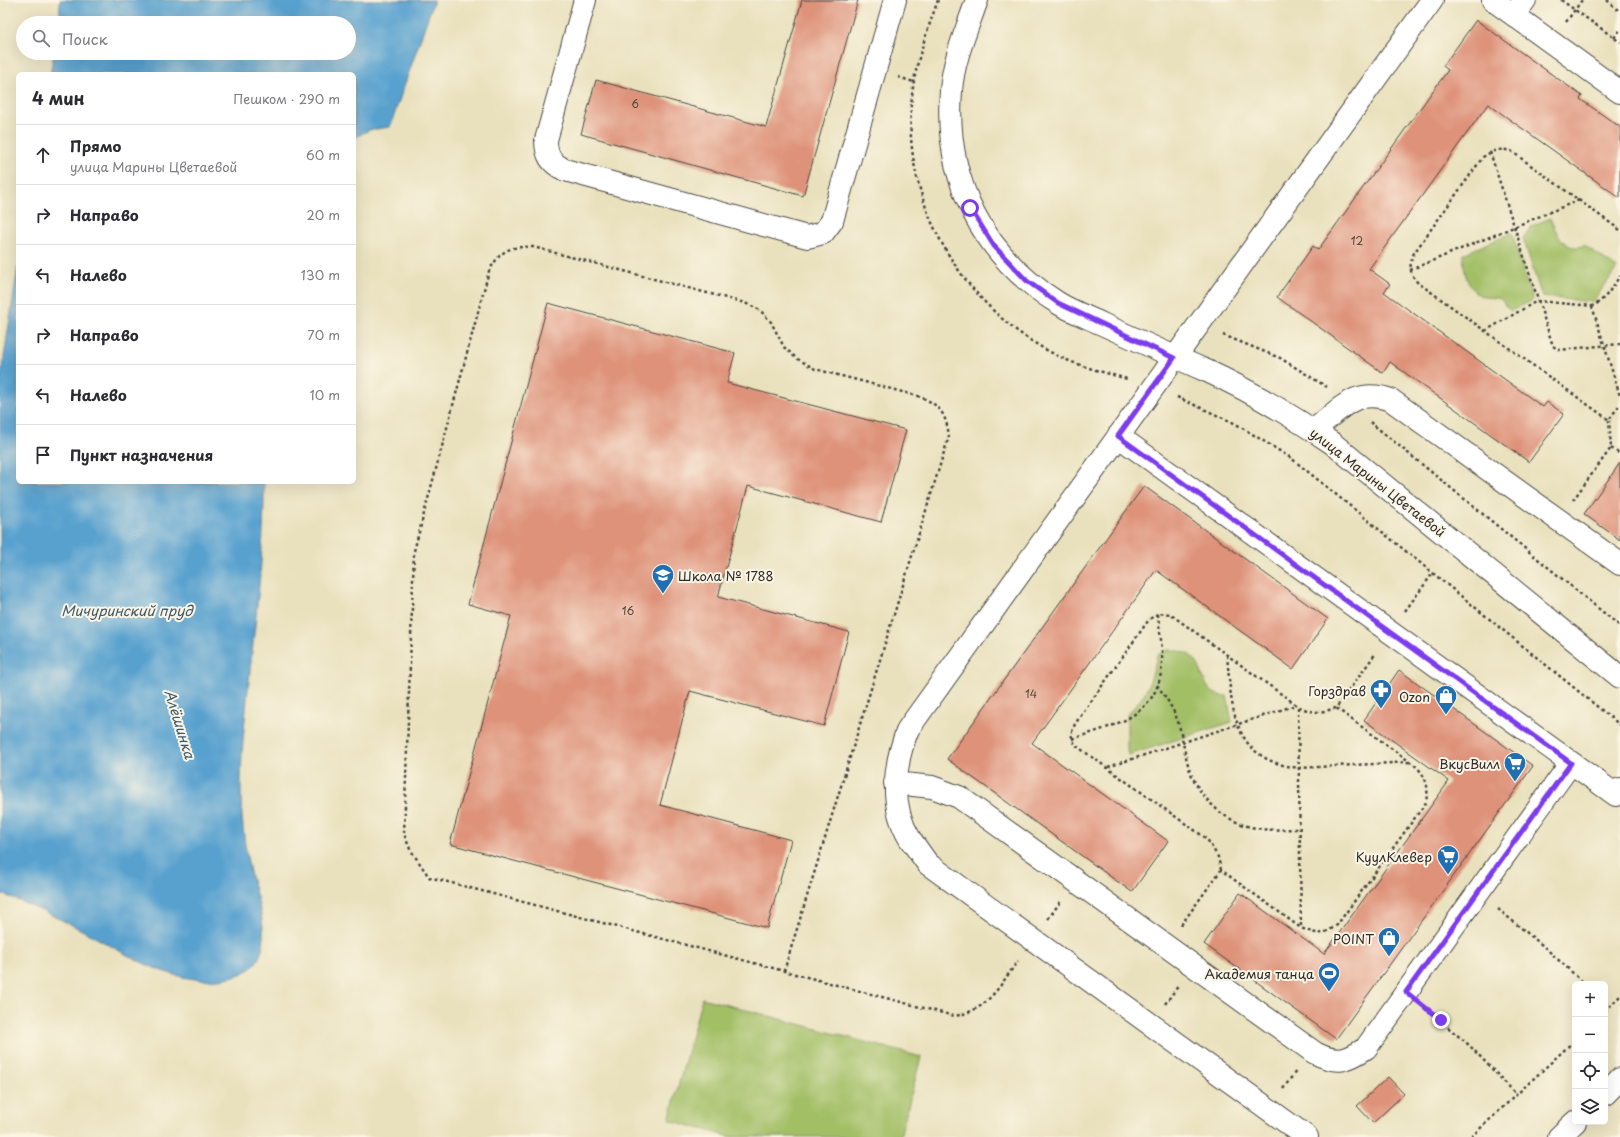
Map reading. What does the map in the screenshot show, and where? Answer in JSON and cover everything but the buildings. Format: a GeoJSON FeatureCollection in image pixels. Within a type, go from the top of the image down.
{"type":"FeatureCollection","features":[{"type":"Feature","properties":{"kind":"street"},"geometry":{"type":"LineString","coordinates":[[585,0],[546,140],[546,151],[554,164],[572,172],[807,237],[823,233],[832,221],[895,0]]}},
{"type":"Feature","properties":{"kind":"street","name":"улица Марины Цветаевой"},"geometry":{"type":"LineString","coordinates":[[977,0],[958,54],[951,91],[951,136],[961,186],[970,208],[982,229],[1007,262],[1027,281],[1058,303],[1174,358],[1238,386],[1314,430],[1620,677]]}},
{"type":"Feature","properties":{"kind":"street"},"geometry":{"type":"LineString","coordinates":[[1308,1137],[928,864],[907,831],[900,813],[896,783],[900,750],[908,729],[1432,0]]}},
{"type":"Feature","properties":{"kind":"street"},"geometry":{"type":"LineString","coordinates":[[1493,0],[1519,7],[1620,92]]}},
{"type":"Feature","properties":{"kind":"street"},"geometry":{"type":"LineString","coordinates":[[1314,430],[1356,397],[1378,395],[1391,400],[1620,564]]}},
{"type":"Feature","properties":{"kind":"street"},"geometry":{"type":"LineString","coordinates":[[1118,436],[1616,795],[1620,789]]}},
{"type":"Feature","properties":{"kind":"street"},"geometry":{"type":"LineString","coordinates":[[896,783],[932,787],[959,797],[1311,1050],[1326,1059],[1339,1060],[1351,1058],[1366,1048],[1571,763]]}},
{"type":"Feature","properties":{"kind":"street"},"geometry":{"type":"LineString","coordinates":[[1608,1091],[1620,1079]]}},
{"type":"Feature","properties":{"kind":"street"},"geometry":{"type":"LineString","coordinates":[[1559,1137],[1572,1125]]}},
{"type":"Feature","properties":{"kind":"path"},"geometry":{"type":"LineString","coordinates":[[1561,0],[1620,42]]}},
{"type":"Feature","properties":{"kind":"path"},"geometry":{"type":"LineString","coordinates":[[1607,0],[1620,12]]}},
{"type":"Feature","properties":{"kind":"path"},"geometry":{"type":"LineString","coordinates":[[1614,38],[1620,30]]}},
{"type":"Feature","properties":{"kind":"path"},"geometry":{"type":"LineString","coordinates":[[1609,420],[1417,282],[1410,270],[1410,263],[1414,253],[1483,157],[1490,152],[1502,149],[1511,151],[1620,230]]}},
{"type":"Feature","properties":{"kind":"path"},"geometry":{"type":"LineString","coordinates":[[1490,152],[1537,301],[1551,342],[1555,348],[1559,350],[1620,344]]}},
{"type":"Feature","properties":{"kind":"path"},"geometry":{"type":"LineString","coordinates":[[1410,270],[1579,200]]}},
{"type":"Feature","properties":{"kind":"path"},"geometry":{"type":"LineString","coordinates":[[784,971],[949,436],[948,423],[942,412],[932,401],[815,369],[796,358],[784,347],[771,322],[760,310],[745,303],[533,247],[517,246],[506,251],[497,258],[489,271],[414,552],[404,825],[406,842],[429,877],[784,971],[954,1016],[967,1014],[979,1008],[992,996],[1002,982]]}},
{"type":"Feature","properties":{"kind":"path"},"geometry":{"type":"LineString","coordinates":[[1485,331],[1537,301],[1592,306],[1603,300],[1620,276]]}},
{"type":"Feature","properties":{"kind":"path"},"geometry":{"type":"LineString","coordinates":[[1592,306],[1620,396]]}},
{"type":"Feature","properties":{"kind":"path"},"geometry":{"type":"LineString","coordinates":[[1198,325],[1280,358],[1310,375],[1620,626]]}},
{"type":"Feature","properties":{"kind":"path"},"geometry":{"type":"LineString","coordinates":[[1576,496],[1611,448],[1609,420],[1620,404]]}},
{"type":"Feature","properties":{"kind":"path"},"geometry":{"type":"LineString","coordinates":[[1611,448],[1620,454]]}},
{"type":"Feature","properties":{"kind":"path"},"geometry":{"type":"LineString","coordinates":[[1072,739],[1132,718],[1151,698],[1157,685],[1162,661],[1158,614]]}},
{"type":"Feature","properties":{"kind":"path"},"geometry":{"type":"LineString","coordinates":[[1336,708],[1410,762],[1424,775],[1427,783],[1428,794],[1425,804],[1337,925],[1326,933],[1315,934],[1301,928],[1221,870],[1218,857],[1207,839],[1076,745],[1072,739],[1071,730],[1148,621],[1158,614],[1170,614],[1297,706],[1309,712],[1336,708],[1376,653]]}},
{"type":"Feature","properties":{"kind":"path"},"geometry":{"type":"LineString","coordinates":[[1226,655],[1233,714],[1236,725],[1244,738],[1256,752],[1272,761],[1286,766],[1299,768],[1410,762]]}},
{"type":"Feature","properties":{"kind":"path"},"geometry":{"type":"LineString","coordinates":[[1157,685],[1169,702],[1175,714],[1189,769],[1199,790],[1218,811],[1236,822],[1256,828],[1300,829]]}},
{"type":"Feature","properties":{"kind":"path"},"geometry":{"type":"LineString","coordinates":[[1108,768],[1297,706]]}},
{"type":"Feature","properties":{"kind":"path"},"geometry":{"type":"LineString","coordinates":[[1297,706],[1301,928]]}},
{"type":"Feature","properties":{"kind":"path"},"geometry":{"type":"LineString","coordinates":[[1180,926],[1221,870]]}},
{"type":"Feature","properties":{"kind":"path"},"geometry":{"type":"LineString","coordinates":[[1033,940],[1076,881]]}},
{"type":"Feature","properties":{"kind":"path"},"geometry":{"type":"LineString","coordinates":[[1476,894],[1530,935],[1582,981]]}},
{"type":"Feature","properties":{"kind":"path"},"geometry":{"type":"LineString","coordinates":[[1150,1024],[1193,965]]}},
{"type":"Feature","properties":{"kind":"path"},"geometry":{"type":"LineString","coordinates":[[1406,992],[1453,1031],[1517,1095]]}},
{"type":"Feature","properties":{"kind":"path"},"geometry":{"type":"LineString","coordinates":[[1609,1007],[1620,996]]}},
{"type":"Feature","properties":{"kind":"path"},"geometry":{"type":"LineString","coordinates":[[1471,1137],[1572,1043]]}},
{"type":"Feature","properties":{"kind":"path"},"geometry":{"type":"LineString","coordinates":[[1268,1109],[1311,1050]]}},
{"type":"Feature","properties":{"kind":"green space"},"geometry":{"type":"Polygon","coordinates":[[[1550,218],[1558,235],[1566,244],[1572,247],[1584,245],[1617,268],[1593,302],[1542,297],[1523,238],[1532,226],[1550,218]]]}},
{"type":"Feature","properties":{"kind":"green space"},"geometry":{"type":"Polygon","coordinates":[[[1512,233],[1533,300],[1511,311],[1500,299],[1485,297],[1474,290],[1467,280],[1463,254],[1512,233]]]}},
{"type":"Feature","properties":{"kind":"green space"},"geometry":{"type":"Polygon","coordinates":[[[1168,650],[1183,652],[1192,657],[1198,664],[1209,689],[1216,694],[1227,696],[1232,722],[1129,755],[1127,752],[1127,714],[1134,708],[1144,694],[1153,672],[1157,655],[1168,650]]]}},
{"type":"Feature","properties":{"kind":"green space"},"geometry":{"type":"Polygon","coordinates":[[[702,998],[921,1057],[900,1137],[731,1137],[669,1120],[702,998]]]}},
{"type":"Feature","properties":{"kind":"water"},"geometry":{"type":"Polygon","coordinates":[[[60,0],[434,0],[390,127],[369,130],[356,137],[356,72],[50,72],[53,60],[356,60],[356,16],[59,16],[60,0]]]}},
{"type":"Feature","properties":{"kind":"water","name":"Мичуринский пруд"},"geometry":{"type":"Polygon","coordinates":[[[16,280],[16,484],[264,484],[261,564],[244,729],[241,786],[242,822],[245,844],[250,872],[261,914],[263,944],[259,957],[251,967],[238,975],[216,979],[194,979],[152,967],[65,922],[0,893],[0,382],[16,280]]]}},
{"type":"Feature","properties":{"kind":"place","name":"Школа № 1788"},"geometry":{"type":"Point","coordinates":[663,594]}},
{"type":"Feature","properties":{"kind":"place","name":"Горздрав"},"geometry":{"type":"Point","coordinates":[1381,710]}},
{"type":"Feature","properties":{"kind":"place","name":"Ozon"},"geometry":{"type":"Point","coordinates":[1446,716]}},
{"type":"Feature","properties":{"kind":"place","name":"ВкусВилл"},"geometry":{"type":"Point","coordinates":[1515,782]}},
{"type":"Feature","properties":{"kind":"place","name":"КуулКлевер"},"geometry":{"type":"Point","coordinates":[1448,876]}},
{"type":"Feature","properties":{"kind":"place","name":"POINT"},"geometry":{"type":"Point","coordinates":[1389,958]}},
{"type":"Feature","properties":{"kind":"place","name":"Академия танца"},"geometry":{"type":"Point","coordinates":[1329,992]}},
{"type":"Feature","properties":{"kind":"route"},"geometry":{"type":"LineString","coordinates":[[970,208],[994,246],[1007,262],[1027,281],[1058,303],[1174,358],[1118,436],[1571,763],[1406,992],[1441,1020]]}},
{"type":"Feature","properties":{"kind":"water label","name":"Алёшинка"},"geometry":{"type":"Point","coordinates":[180,724]}}]}
